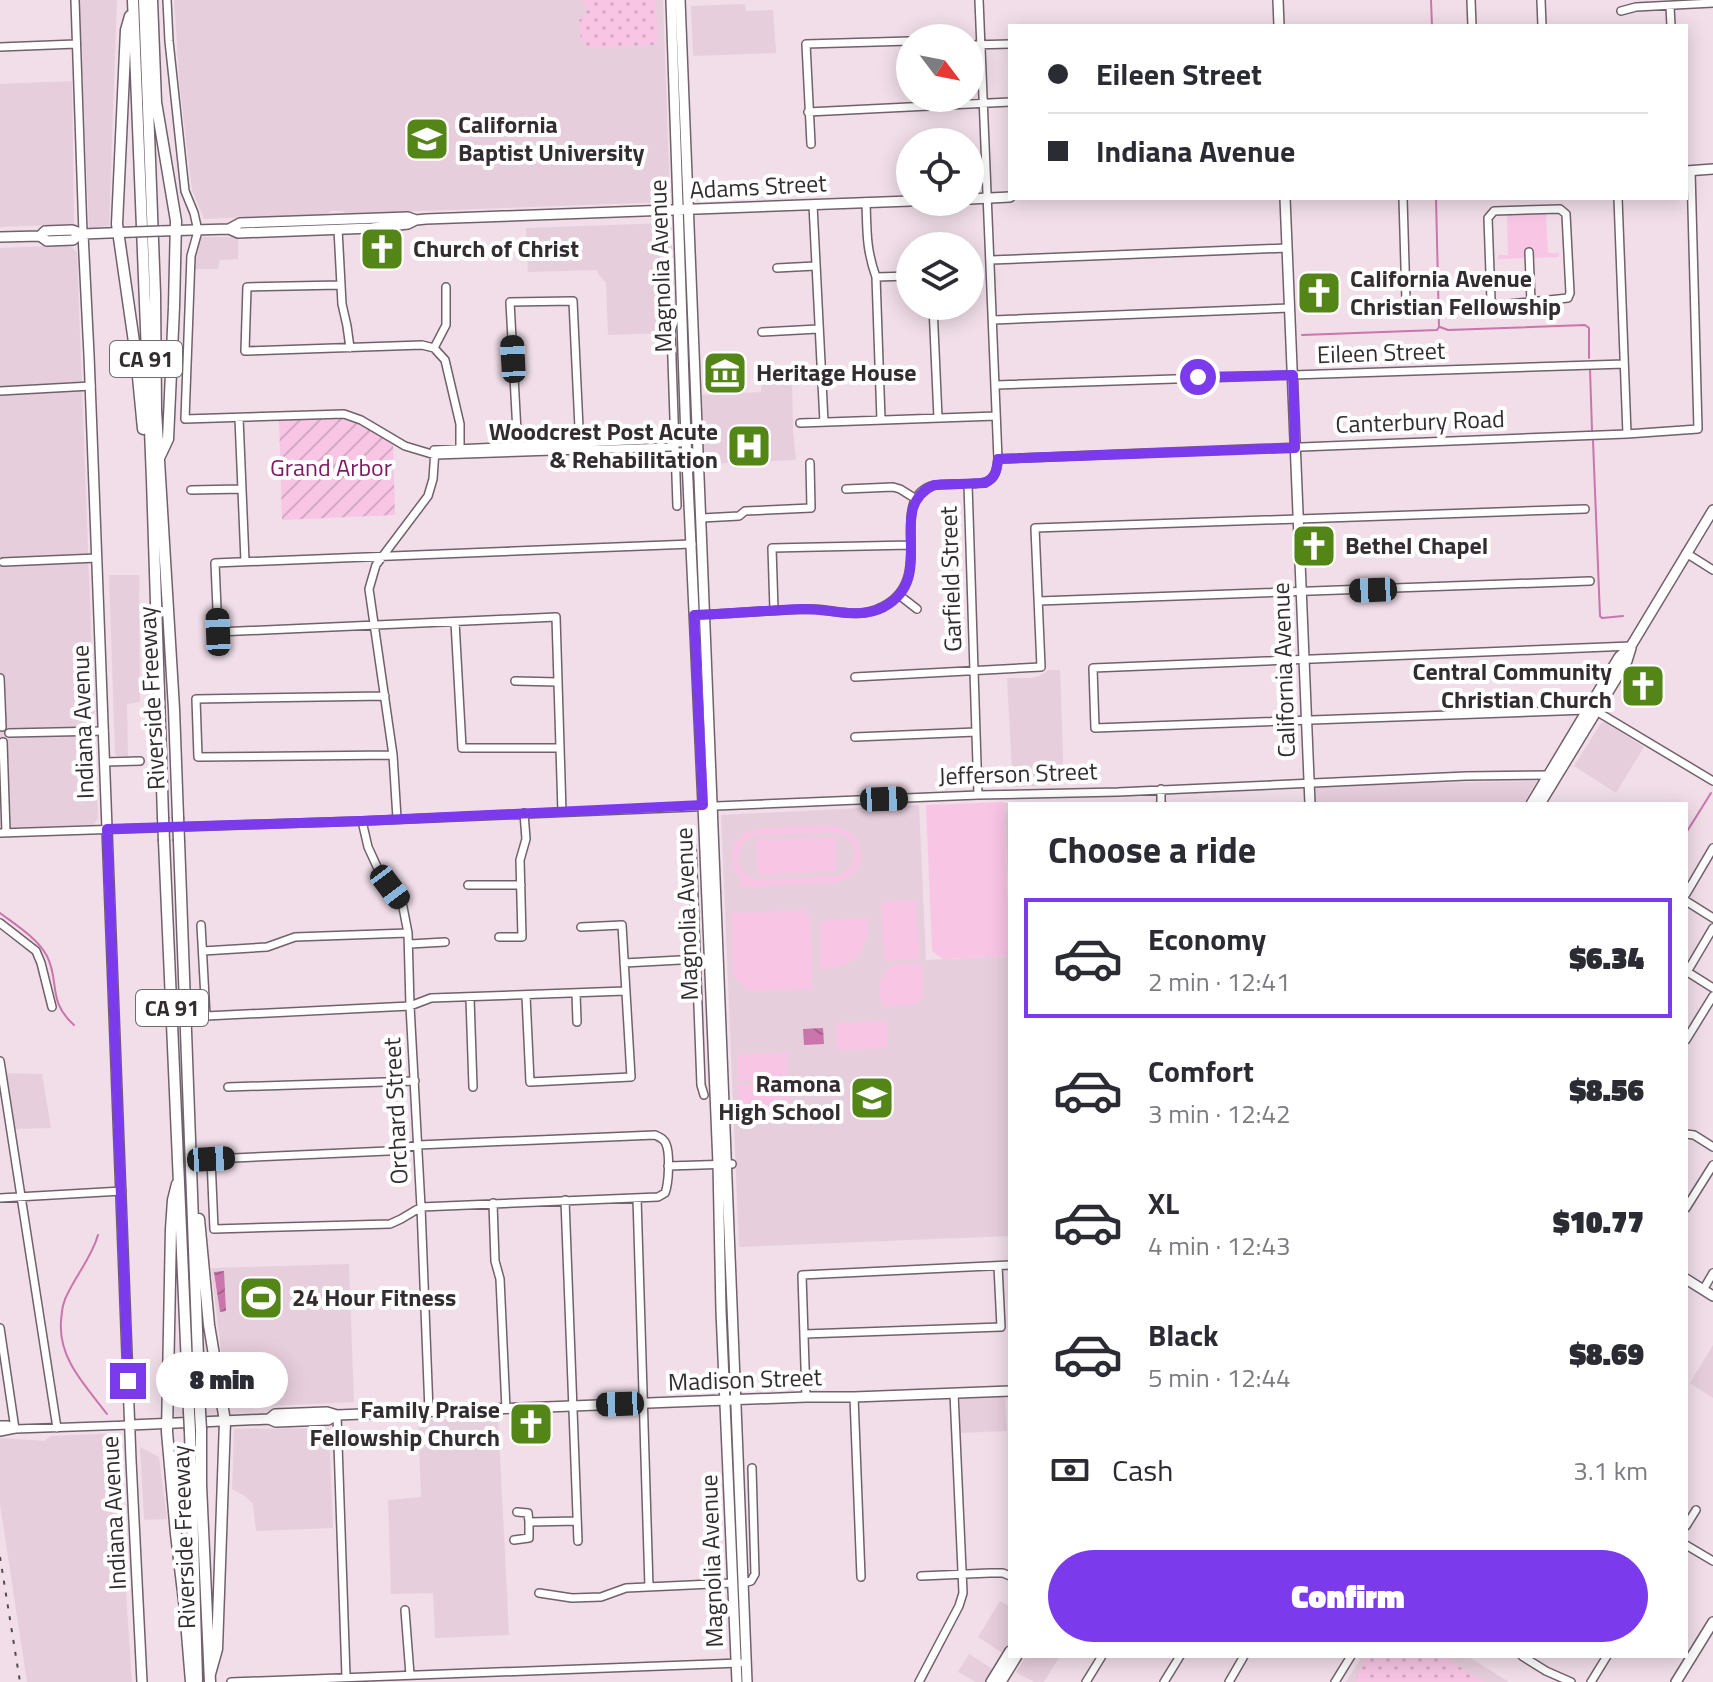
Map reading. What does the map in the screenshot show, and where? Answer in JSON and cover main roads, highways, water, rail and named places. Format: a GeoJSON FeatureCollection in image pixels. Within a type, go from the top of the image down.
{"type":"FeatureCollection","features":[{"type":"Feature","properties":{"kind":"highway"},"geometry":{"type":"LineString","coordinates":[[152,0],[156,102],[176,221],[168,439],[158,458]]}},
{"type":"Feature","properties":{"kind":"highway"},"geometry":{"type":"LineString","coordinates":[[137,1],[126,30],[117,224],[139,383],[145,470],[152,480]]}},
{"type":"Feature","properties":{"kind":"highway","name":"Riverside Freeway"},"geometry":{"type":"LineString","coordinates":[[137,1],[154,279],[158,458],[174,709],[193,1189],[194,1412]]}},
{"type":"Feature","properties":{"kind":"highway","name":"Riverside Freeway"},"geometry":{"type":"LineString","coordinates":[[137,1],[163,817],[179,1174],[195,1430],[197,1682]]}},
{"type":"Feature","properties":{"kind":"highway"},"geometry":{"type":"LineString","coordinates":[[179,1174],[172,1215],[167,1424],[191,1682]]}},
{"type":"Feature","properties":{"kind":"highway"},"geometry":{"type":"LineString","coordinates":[[193,1189],[198,1200],[209,1325],[225,1421],[217,1649],[210,1678]]}},
{"type":"Feature","properties":{"kind":"highway","name":"Riverside Freeway"},"geometry":{"type":"LineString","coordinates":[[195,1430],[201,1485],[210,1678]]}},
{"type":"Feature","properties":{"kind":"main road","name":"Magnolia Avenue"},"geometry":{"type":"LineString","coordinates":[[671,0],[702,518],[706,614],[709,958],[725,1164]]}},
{"type":"Feature","properties":{"kind":"main road","name":"Magnolia Avenue"},"geometry":{"type":"LineString","coordinates":[[680,0],[684,210],[681,443],[692,544],[708,805],[725,1164],[721,1311],[740,1506],[738,1583]]}},
{"type":"Feature","properties":{"kind":"main road"},"geometry":{"type":"LineString","coordinates":[[1278,0],[1279,24]]}},
{"type":"Feature","properties":{"kind":"main road"},"geometry":{"type":"LineString","coordinates":[[1688,171],[1713,169]]}},
{"type":"Feature","properties":{"kind":"main road"},"geometry":{"type":"LineString","coordinates":[[984,198],[1008,197]]}},
{"type":"Feature","properties":{"kind":"main road","name":"California Avenue"},"geometry":{"type":"LineString","coordinates":[[1285,200],[1310,802]]}},
{"type":"Feature","properties":{"kind":"main road","name":"Adams Street"},"geometry":{"type":"LineString","coordinates":[[0,237],[40,236],[47,241],[73,240],[81,234],[229,229],[240,223],[394,217],[416,220],[896,201]]}},
{"type":"Feature","properties":{"kind":"main road"},"geometry":{"type":"LineString","coordinates":[[388,226],[394,217]]}},
{"type":"Feature","properties":{"kind":"main road","name":"Adams Street"},"geometry":{"type":"LineString","coordinates":[[229,229],[238,233],[338,229],[408,224],[416,220]]}},
{"type":"Feature","properties":{"kind":"main road","name":"Indiana Avenue"},"geometry":{"type":"LineString","coordinates":[[81,234],[142,1682]]}},
{"type":"Feature","properties":{"kind":"main road"},"geometry":{"type":"LineString","coordinates":[[1541,802],[1591,710],[1627,661],[1631,646],[1713,510]]}},
{"type":"Feature","properties":{"kind":"main road"},"geometry":{"type":"LineString","coordinates":[[1532,802],[1553,775]]}},
{"type":"Feature","properties":{"kind":"main road"},"geometry":{"type":"LineString","coordinates":[[1688,1280],[1713,1296]]}},
{"type":"Feature","properties":{"kind":"main road","name":"Madison Street"},"geometry":{"type":"LineString","coordinates":[[130,1425],[269,1419],[275,1414],[327,1412],[337,1415],[1008,1391]]}},
{"type":"Feature","properties":{"kind":"main road","name":"Magnolia Avenue"},"geometry":{"type":"LineString","coordinates":[[730,1401],[741,1662],[737,1682]]}},
{"type":"Feature","properties":{"kind":"main road"},"geometry":{"type":"LineString","coordinates":[[1676,1682],[1713,1622]]}},
{"type":"Feature","properties":{"kind":"main road"},"geometry":{"type":"LineString","coordinates":[[991,1682],[1008,1654]]}},
{"type":"Feature","properties":{"kind":"main road"},"geometry":{"type":"LineString","coordinates":[[1001,1682],[1016,1658]]}},
{"type":"Feature","properties":{"kind":"main road","name":"Magnolia Avenue"},"geometry":{"type":"LineString","coordinates":[[741,1662],[747,1682]]}},
{"type":"Feature","properties":{"kind":"water"},"geometry":{"type":"Polygon","coordinates":[[[823,1028],[824,1044],[804,1045],[803,1029],[823,1028]]]}},
{"type":"Feature","properties":{"kind":"water"},"geometry":{"type":"Polygon","coordinates":[[[224,1271],[226,1311],[220,1312],[214,1272],[224,1271]]]}},
{"type":"Feature","properties":{"kind":"waterway"},"geometry":{"type":"LineString","coordinates":[[1431,0],[1432,24]]}},
{"type":"Feature","properties":{"kind":"waterway"},"geometry":{"type":"LineString","coordinates":[[1302,335],[1437,330],[1436,200]]}},
{"type":"Feature","properties":{"kind":"waterway"},"geometry":{"type":"LineString","coordinates":[[1440,327],[1448,330],[1585,325],[1589,328],[1589,358]]}},
{"type":"Feature","properties":{"kind":"waterway"},"geometry":{"type":"LineString","coordinates":[[1590,369],[1592,430]]}},
{"type":"Feature","properties":{"kind":"waterway"},"geometry":{"type":"LineString","coordinates":[[1593,441],[1600,616],[1623,616]]}},
{"type":"Feature","properties":{"kind":"waterway"},"geometry":{"type":"LineString","coordinates":[[1688,830],[1711,793]]}},
{"type":"Feature","properties":{"kind":"waterway"},"geometry":{"type":"LineString","coordinates":[[0,913],[43,949],[51,965],[60,1008],[74,1025]]}},
{"type":"Feature","properties":{"kind":"waterway"},"geometry":{"type":"LineString","coordinates":[[98,1235],[65,1298],[61,1335],[75,1371],[107,1414]]}},
{"type":"Feature","properties":{"kind":"railway"},"geometry":{"type":"LineString","coordinates":[[0,1557],[20,1682]]}},
{"type":"Feature","properties":{"kind":"place","name":"California Baptist University"},"geometry":{"type":"Point","coordinates":[427,139]}},
{"type":"Feature","properties":{"kind":"place","name":"Church of Christ"},"geometry":{"type":"Point","coordinates":[382,249]}},
{"type":"Feature","properties":{"kind":"place","name":"California Avenue Christian Fellowship"},"geometry":{"type":"Point","coordinates":[1319,293]}},
{"type":"Feature","properties":{"kind":"place","name":"Heritage House"},"geometry":{"type":"Point","coordinates":[725,373]}},
{"type":"Feature","properties":{"kind":"place","name":"Woodcrest Post Acute & Rehabilitation"},"geometry":{"type":"Point","coordinates":[749,446]}},
{"type":"Feature","properties":{"kind":"place","name":"Bethel Chapel"},"geometry":{"type":"Point","coordinates":[1314,546]}},
{"type":"Feature","properties":{"kind":"place","name":"Central Community Christian Church"},"geometry":{"type":"Point","coordinates":[1643,686]}},
{"type":"Feature","properties":{"kind":"place","name":"Ramona High School"},"geometry":{"type":"Point","coordinates":[872,1098]}},
{"type":"Feature","properties":{"kind":"place","name":"24 Hour Fitness"},"geometry":{"type":"Point","coordinates":[261,1298]}},
{"type":"Feature","properties":{"kind":"place","name":"Family Praise Fellowship Church"},"geometry":{"type":"Point","coordinates":[531,1424]}},
{"type":"Feature","properties":{"kind":"park label","name":"Grand Arbor"},"geometry":{"type":"Point","coordinates":[331,468]}}]}
